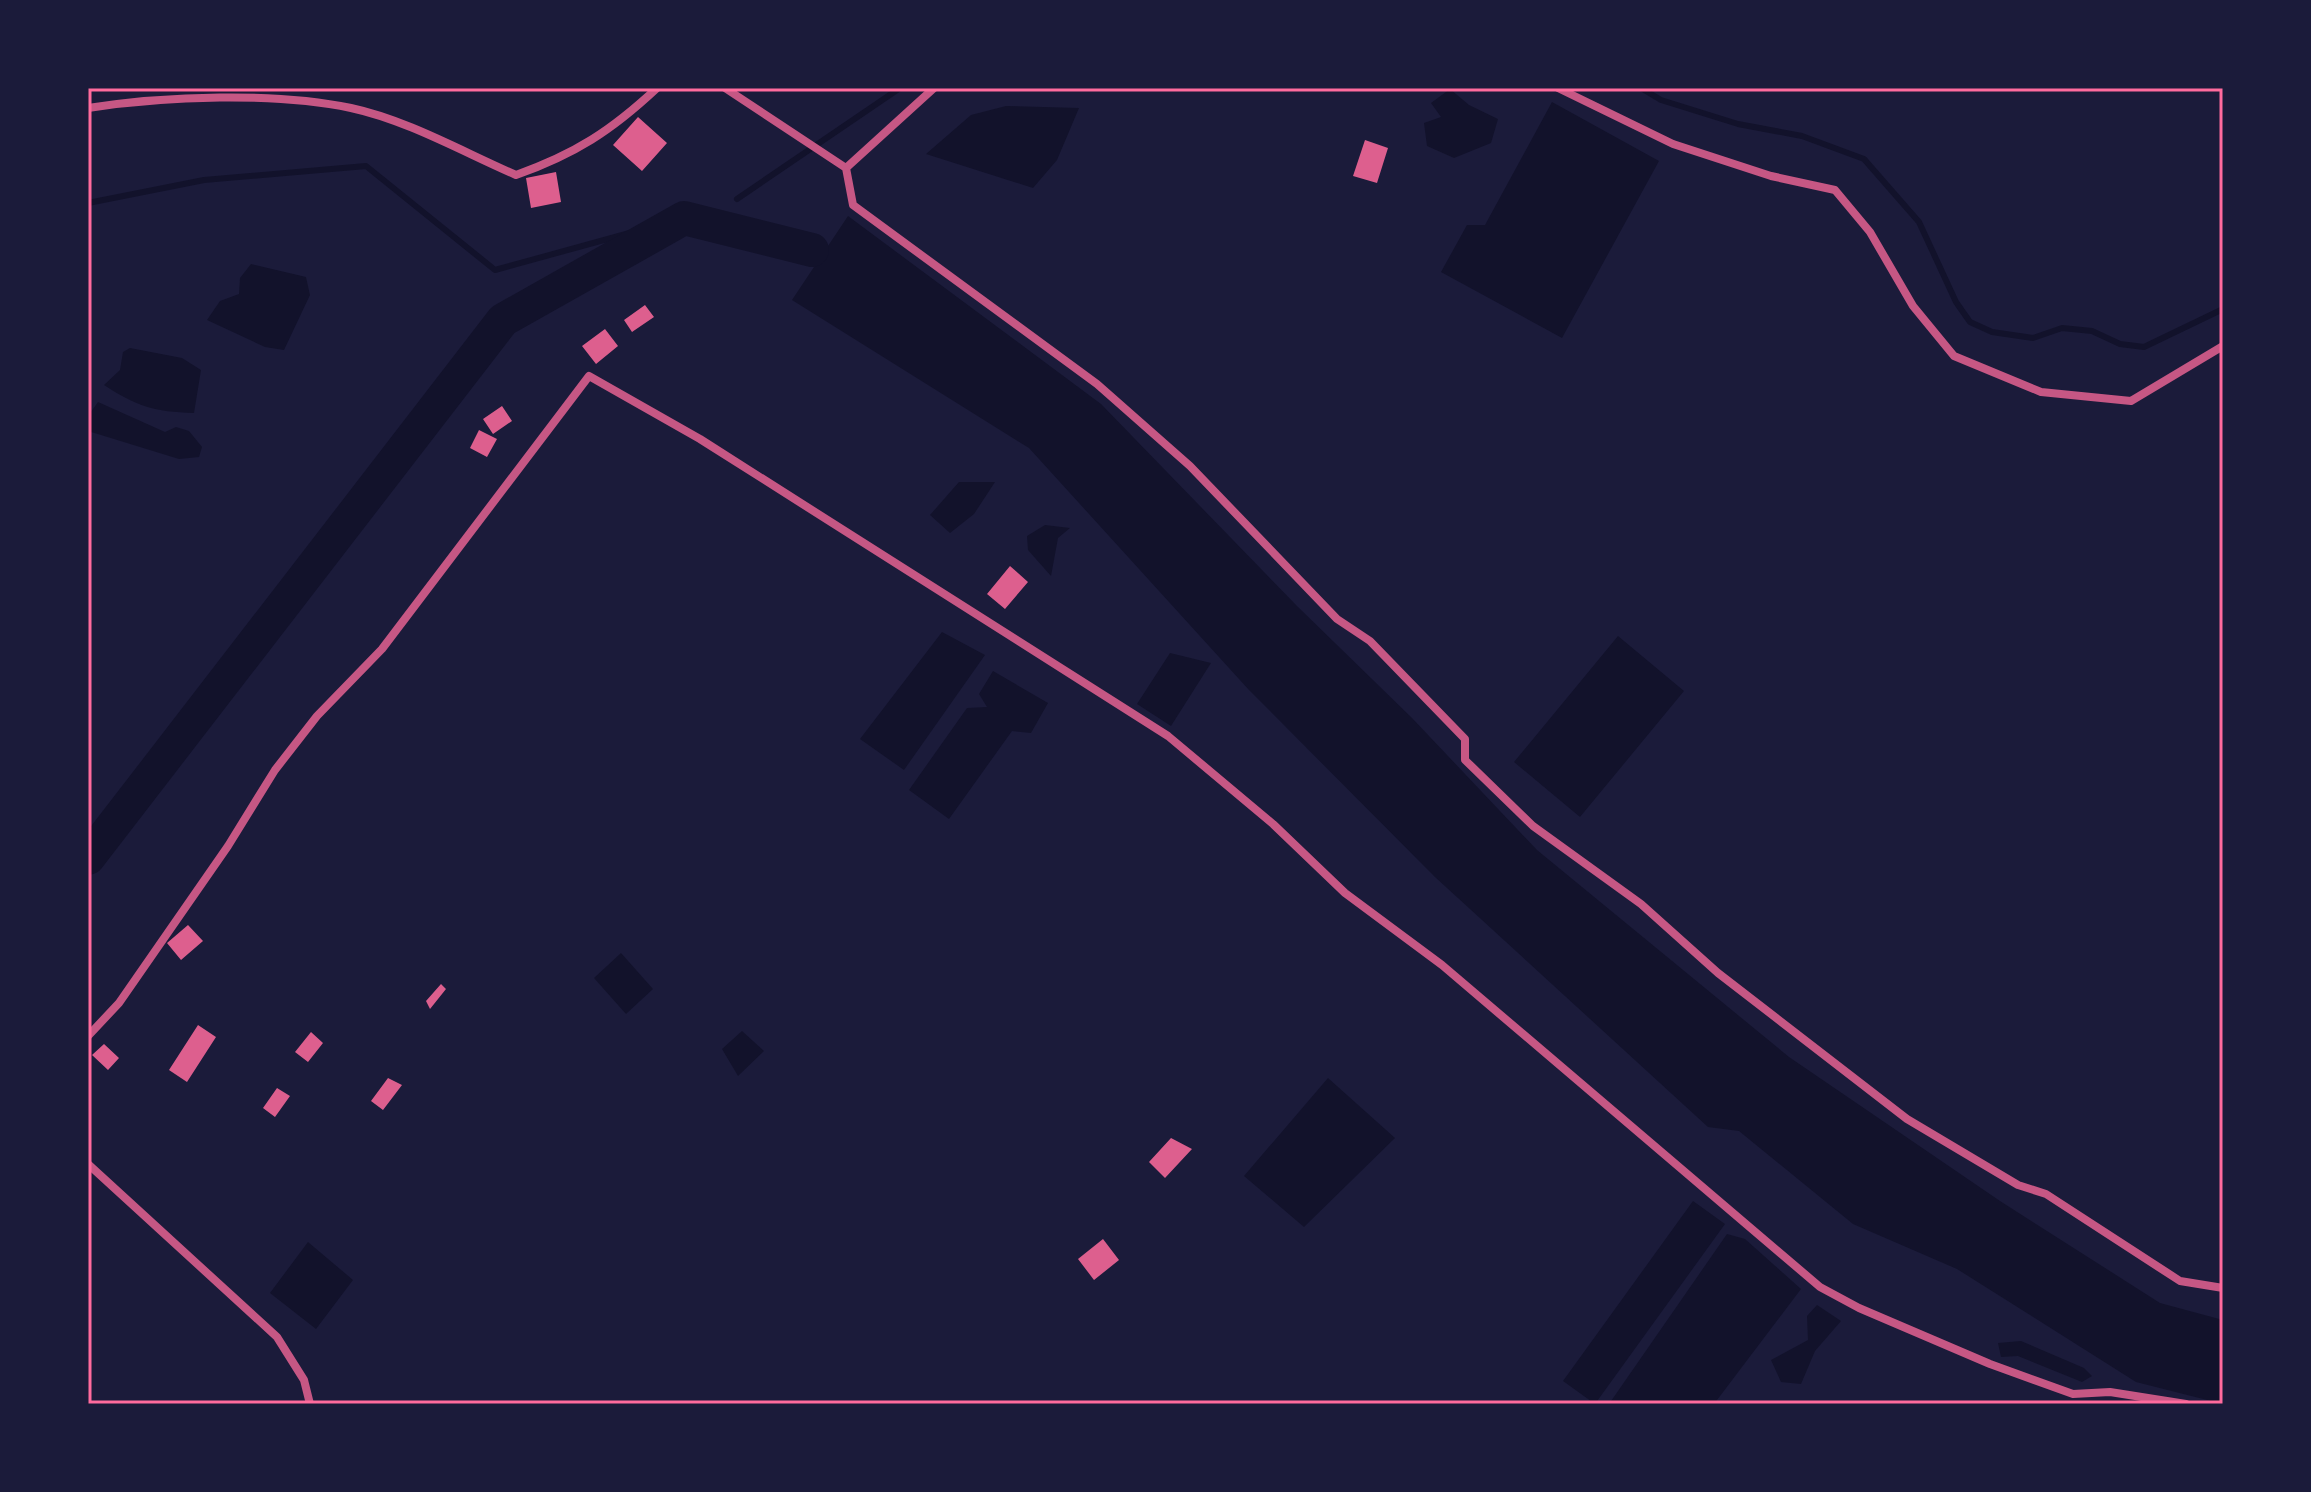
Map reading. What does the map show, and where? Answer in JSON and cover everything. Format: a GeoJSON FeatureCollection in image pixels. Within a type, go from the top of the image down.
{"type":"FeatureCollection","features":[{"type":"Feature","properties":{"kind":"street"},"geometry":{"type":"LineString","coordinates":[[88,108],[140,101],[197,100],[338,106],[372,114],[516,175],[567,157],[635,109],[657,88]]}},
{"type":"Feature","properties":{"kind":"street"},"geometry":{"type":"LineString","coordinates":[[725,88],[846,168],[853,205],[1097,384],[1190,466],[1337,619],[1370,641],[1465,739],[1465,760],[1533,826],[1641,904],[1729,982],[1907,1119],[2018,1185],[2046,1194],[2180,1281],[2223,1288]]}},
{"type":"Feature","properties":{"kind":"street"},"geometry":{"type":"LineString","coordinates":[[846,168],[934,88]]}},
{"type":"Feature","properties":{"kind":"street"},"geometry":{"type":"LineString","coordinates":[[1558,88],[1673,144],[1771,176],[1835,190],[1870,232],[1913,306],[1954,356],[2041,392],[2131,401],[2223,346]]}},
{"type":"Feature","properties":{"kind":"street"},"geometry":{"type":"LineString","coordinates":[[88,1036],[119,1003],[228,846],[275,770],[317,716],[382,649],[589,376],[700,439],[1168,736],[1273,824],[1345,893],[1442,965],[1820,1287],[1859,1308],[1990,1364],[2073,1394],[2110,1392],[2186,1404]]}},
{"type":"Feature","properties":{"kind":"street"},"geometry":{"type":"LineString","coordinates":[[88,1164],[277,1337],[304,1380],[310,1404]]}},
{"type":"Feature","properties":{"kind":"shaded area"},"geometry":{"type":"Polygon","coordinates":[[[1450,89],[1469,105],[1498,119],[1491,143],[1454,158],[1427,146],[1424,123],[1441,117],[1431,103],[1450,89]]]}},
{"type":"Feature","properties":{"kind":"shaded area"},"geometry":{"type":"Polygon","coordinates":[[[1552,102],[1659,161],[1562,338],[1441,272],[1467,225],[1485,225],[1552,102]]]}},
{"type":"Feature","properties":{"kind":"shaded area"},"geometry":{"type":"Polygon","coordinates":[[[1006,106],[1079,108],[1057,160],[1033,188],[926,154],[971,115],[1006,106]]]}},
{"type":"Feature","properties":{"kind":"shaded area"},"geometry":{"type":"Polygon","coordinates":[[[848,216],[1101,404],[1297,606],[1412,718],[1537,850],[1789,1057],[2000,1201],[2160,1303],[2223,1320],[2223,1404],[2136,1382],[1957,1269],[1853,1224],[1739,1131],[1708,1127],[1435,877],[1249,690],[1029,448],[792,300],[848,216]]]}},
{"type":"Feature","properties":{"kind":"shaded area"},"geometry":{"type":"Polygon","coordinates":[[[251,264],[306,277],[310,295],[284,350],[265,347],[207,320],[220,301],[239,294],[240,278],[251,264]]]}},
{"type":"Feature","properties":{"kind":"shaded area"},"geometry":{"type":"Polygon","coordinates":[[[130,348],[182,358],[201,370],[194,413],[146,406],[104,385],[120,370],[123,352],[130,348]]]}},
{"type":"Feature","properties":{"kind":"shaded area"},"geometry":{"type":"Polygon","coordinates":[[[98,402],[165,432],[176,427],[189,431],[202,447],[199,457],[179,459],[88,431],[88,416],[98,402]]]}},
{"type":"Feature","properties":{"kind":"shaded area"},"geometry":{"type":"Polygon","coordinates":[[[959,482],[995,482],[974,514],[950,533],[930,515],[959,482]]]}},
{"type":"Feature","properties":{"kind":"shaded area"},"geometry":{"type":"Polygon","coordinates":[[[1045,525],[1070,528],[1058,538],[1051,576],[1028,550],[1027,536],[1045,525]]]}},
{"type":"Feature","properties":{"kind":"shaded area"},"geometry":{"type":"Polygon","coordinates":[[[942,632],[985,655],[904,770],[860,739],[942,632]]]}},
{"type":"Feature","properties":{"kind":"shaded area"},"geometry":{"type":"Polygon","coordinates":[[[1618,636],[1684,691],[1580,817],[1514,762],[1618,636]]]}},
{"type":"Feature","properties":{"kind":"shaded area"},"geometry":{"type":"Polygon","coordinates":[[[1170,653],[1211,663],[1171,726],[1137,704],[1170,653]]]}},
{"type":"Feature","properties":{"kind":"shaded area"},"geometry":{"type":"Polygon","coordinates":[[[993,671],[1048,703],[1031,733],[1012,731],[949,819],[909,790],[967,708],[987,707],[979,694],[993,671]]]}},
{"type":"Feature","properties":{"kind":"shaded area"},"geometry":{"type":"Polygon","coordinates":[[[621,953],[653,989],[626,1014],[594,978],[621,953]]]}},
{"type":"Feature","properties":{"kind":"shaded area"},"geometry":{"type":"Polygon","coordinates":[[[742,1031],[764,1051],[738,1076],[722,1049],[742,1031]]]}},
{"type":"Feature","properties":{"kind":"shaded area"},"geometry":{"type":"Polygon","coordinates":[[[1328,1078],[1395,1138],[1304,1227],[1244,1176],[1328,1078]]]}},
{"type":"Feature","properties":{"kind":"shaded area"},"geometry":{"type":"Polygon","coordinates":[[[1693,1201],[1725,1224],[1595,1404],[1563,1381],[1693,1201]]]}},
{"type":"Feature","properties":{"kind":"shaded area"},"geometry":{"type":"Polygon","coordinates":[[[1727,1234],[1745,1239],[1801,1289],[1714,1404],[1609,1404],[1727,1234]]]}},
{"type":"Feature","properties":{"kind":"shaded area"},"geometry":{"type":"Polygon","coordinates":[[[308,1242],[353,1280],[316,1329],[270,1293],[308,1242]]]}},
{"type":"Feature","properties":{"kind":"shaded area"},"geometry":{"type":"Polygon","coordinates":[[[1817,1305],[1841,1321],[1815,1351],[1801,1384],[1781,1382],[1771,1360],[1808,1340],[1807,1316],[1817,1305]]]}},
{"type":"Feature","properties":{"kind":"shaded area"},"geometry":{"type":"Polygon","coordinates":[[[2021,1341],[2084,1368],[2092,1376],[2082,1382],[2018,1356],[2001,1357],[1998,1343],[2021,1341]]]}},
{"type":"Feature","properties":{"kind":"building"},"geometry":{"type":"Polygon","coordinates":[[[638,117],[667,143],[642,171],[613,145],[638,117]]]}},
{"type":"Feature","properties":{"kind":"building"},"geometry":{"type":"Polygon","coordinates":[[[1365,140],[1388,148],[1377,183],[1353,176],[1365,140]]]}},
{"type":"Feature","properties":{"kind":"building"},"geometry":{"type":"Polygon","coordinates":[[[556,172],[561,202],[531,208],[526,178],[556,172]]]}},
{"type":"Feature","properties":{"kind":"building"},"geometry":{"type":"Polygon","coordinates":[[[645,305],[654,317],[632,332],[624,320],[645,305]]]}},
{"type":"Feature","properties":{"kind":"building"},"geometry":{"type":"Polygon","coordinates":[[[605,329],[618,346],[596,364],[582,346],[605,329]]]}},
{"type":"Feature","properties":{"kind":"building"},"geometry":{"type":"Polygon","coordinates":[[[502,406],[512,421],[493,434],[483,419],[502,406]]]}},
{"type":"Feature","properties":{"kind":"building"},"geometry":{"type":"Polygon","coordinates":[[[479,430],[497,439],[487,457],[470,448],[479,430]]]}},
{"type":"Feature","properties":{"kind":"building"},"geometry":{"type":"Polygon","coordinates":[[[1010,566],[1028,582],[1005,609],[987,594],[1010,566]]]}},
{"type":"Feature","properties":{"kind":"building"},"geometry":{"type":"Polygon","coordinates":[[[188,925],[203,941],[181,960],[167,943],[188,925]]]}},
{"type":"Feature","properties":{"kind":"building"},"geometry":{"type":"Polygon","coordinates":[[[441,984],[446,989],[430,1009],[426,1001],[441,984]]]}},
{"type":"Feature","properties":{"kind":"building"},"geometry":{"type":"Polygon","coordinates":[[[198,1025],[216,1037],[187,1082],[169,1070],[198,1025]]]}},
{"type":"Feature","properties":{"kind":"building"},"geometry":{"type":"Polygon","coordinates":[[[311,1032],[323,1043],[308,1062],[295,1052],[311,1032]]]}},
{"type":"Feature","properties":{"kind":"building"},"geometry":{"type":"Polygon","coordinates":[[[104,1044],[119,1058],[108,1070],[92,1055],[104,1044]]]}},
{"type":"Feature","properties":{"kind":"building"},"geometry":{"type":"Polygon","coordinates":[[[388,1078],[402,1085],[383,1110],[371,1101],[388,1078]]]}},
{"type":"Feature","properties":{"kind":"building"},"geometry":{"type":"Polygon","coordinates":[[[277,1088],[290,1096],[275,1117],[263,1108],[277,1088]]]}},
{"type":"Feature","properties":{"kind":"building"},"geometry":{"type":"Polygon","coordinates":[[[1171,1138],[1192,1149],[1165,1178],[1149,1162],[1171,1138]]]}},
{"type":"Feature","properties":{"kind":"building"},"geometry":{"type":"Polygon","coordinates":[[[1103,1239],[1119,1260],[1094,1280],[1078,1259],[1103,1239]]]}},
{"type":"Feature","properties":{"kind":"waterway"},"geometry":{"type":"LineString","coordinates":[[737,199],[900,88]]}},
{"type":"Feature","properties":{"kind":"waterway"},"geometry":{"type":"LineString","coordinates":[[1641,88],[1661,100],[1738,124],[1802,136],[1864,159],[1919,222],[1956,302],[1970,322],[1992,332],[2033,338],[2062,328],[2092,331],[2120,344],[2144,347],[2223,309]]}},
{"type":"Feature","properties":{"kind":"waterway"},"geometry":{"type":"LineString","coordinates":[[88,203],[204,180],[366,166],[495,270],[684,218]]}},
{"type":"Feature","properties":{"kind":"waterway"},"geometry":{"type":"LineString","coordinates":[[88,858],[503,320],[684,218],[812,250]]}}]}
